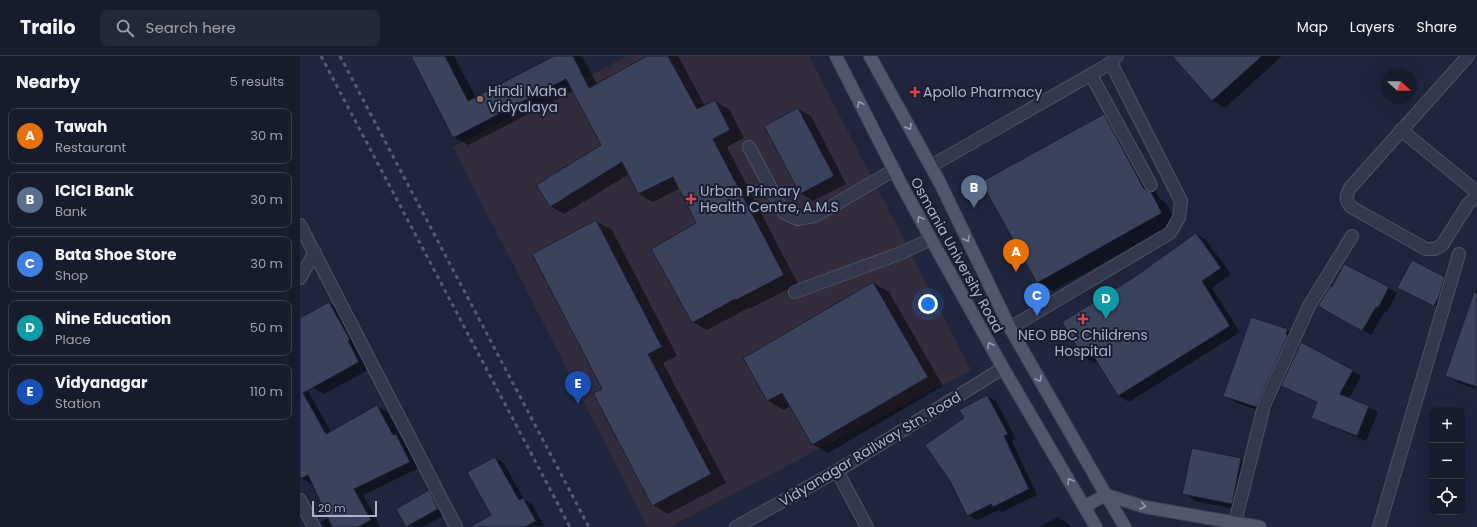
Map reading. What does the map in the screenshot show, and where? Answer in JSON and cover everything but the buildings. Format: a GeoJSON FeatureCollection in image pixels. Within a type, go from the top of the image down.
{"type":"FeatureCollection","features":[{"type":"Feature","properties":{"kind":"main road","name":"Osmania University Road"},"geometry":{"type":"LineString","coordinates":[[836,56],[931,239],[1003,368],[1096,527]]}},
{"type":"Feature","properties":{"kind":"main road","name":"Osmania University Road"},"geometry":{"type":"LineString","coordinates":[[870,56],[931,166],[1010,328],[1125,527]]}},
{"type":"Feature","properties":{"kind":"main road"},"geometry":{"type":"LineString","coordinates":[[1085,506],[1106,495],[1145,506],[1260,527]]}},
{"type":"Feature","properties":{"kind":"street"},"geometry":{"type":"LineString","coordinates":[[1468,56],[1350,188],[1346,195],[1347,202],[1351,207],[1426,248],[1435,249],[1442,245],[1468,204],[1477,198]]}},
{"type":"Feature","properties":{"kind":"street"},"geometry":{"type":"LineString","coordinates":[[931,166],[1091,75],[1114,60],[1181,200],[1179,218],[1170,233],[1010,328]]}},
{"type":"Feature","properties":{"kind":"street"},"geometry":{"type":"LineString","coordinates":[[1091,75],[1151,185]]}},
{"type":"Feature","properties":{"kind":"street"},"geometry":{"type":"LineString","coordinates":[[1401,130],[1477,192]]}},
{"type":"Feature","properties":{"kind":"street"},"geometry":{"type":"LineString","coordinates":[[749,147],[784,213],[798,219],[815,216],[894,170]]}},
{"type":"Feature","properties":{"kind":"street"},"geometry":{"type":"LineString","coordinates":[[300,225],[456,527]]}},
{"type":"Feature","properties":{"kind":"street"},"geometry":{"type":"LineString","coordinates":[[1235,522],[1264,406],[1309,306],[1352,236]]}},
{"type":"Feature","properties":{"kind":"street"},"geometry":{"type":"LineString","coordinates":[[795,292],[901,253],[931,239]]}},
{"type":"Feature","properties":{"kind":"street"},"geometry":{"type":"LineString","coordinates":[[300,278],[315,252]]}},
{"type":"Feature","properties":{"kind":"street"},"geometry":{"type":"LineString","coordinates":[[1379,527],[1459,254]]}},
{"type":"Feature","properties":{"kind":"street","name":"Vidyanagar Railway Stn. Road"},"geometry":{"type":"LineString","coordinates":[[736,527],[836,471],[1003,368]]}},
{"type":"Feature","properties":{"kind":"street"},"geometry":{"type":"LineString","coordinates":[[836,471],[867,527]]}},
{"type":"Feature","properties":{"kind":"street"},"geometry":{"type":"LineString","coordinates":[[300,500],[314,527]]}},
{"type":"Feature","properties":{"kind":"shaded area"},"geometry":{"type":"Polygon","coordinates":[[[627,56],[809,56],[971,370],[670,527],[648,527],[453,147],[627,56]]]}},
{"type":"Feature","properties":{"kind":"railway"},"geometry":{"type":"LineString","coordinates":[[321,56],[570,527]]}},
{"type":"Feature","properties":{"kind":"railway"},"geometry":{"type":"LineString","coordinates":[[340,56],[589,527]]}},
{"type":"Feature","properties":{"kind":"place","name":"Apollo Pharmacy"},"geometry":{"type":"Point","coordinates":[915,92]}},
{"type":"Feature","properties":{"kind":"place","name":"Hindi Maha Vidyalaya"},"geometry":{"type":"Point","coordinates":[480,99]}},
{"type":"Feature","properties":{"kind":"place","name":"Urban Primary Health Centre, A.M.S"},"geometry":{"type":"Point","coordinates":[691,199]}},
{"type":"Feature","properties":{"kind":"place","name":"ICICI Bank"},"geometry":{"type":"Point","coordinates":[974,208]}},
{"type":"Feature","properties":{"kind":"place","name":"Tawah"},"geometry":{"type":"Point","coordinates":[1016,272]}},
{"type":"Feature","properties":{"kind":"place","name":"Bata Shoe Store"},"geometry":{"type":"Point","coordinates":[1037,316]}},
{"type":"Feature","properties":{"kind":"place","name":"NEO BBC Childrens Hospital"},"geometry":{"type":"Point","coordinates":[1083,319]}},
{"type":"Feature","properties":{"kind":"place","name":"Nine Education"},"geometry":{"type":"Point","coordinates":[1106,319]}},
{"type":"Feature","properties":{"kind":"place","name":"Vidyanagar"},"geometry":{"type":"Point","coordinates":[578,404]}}]}
